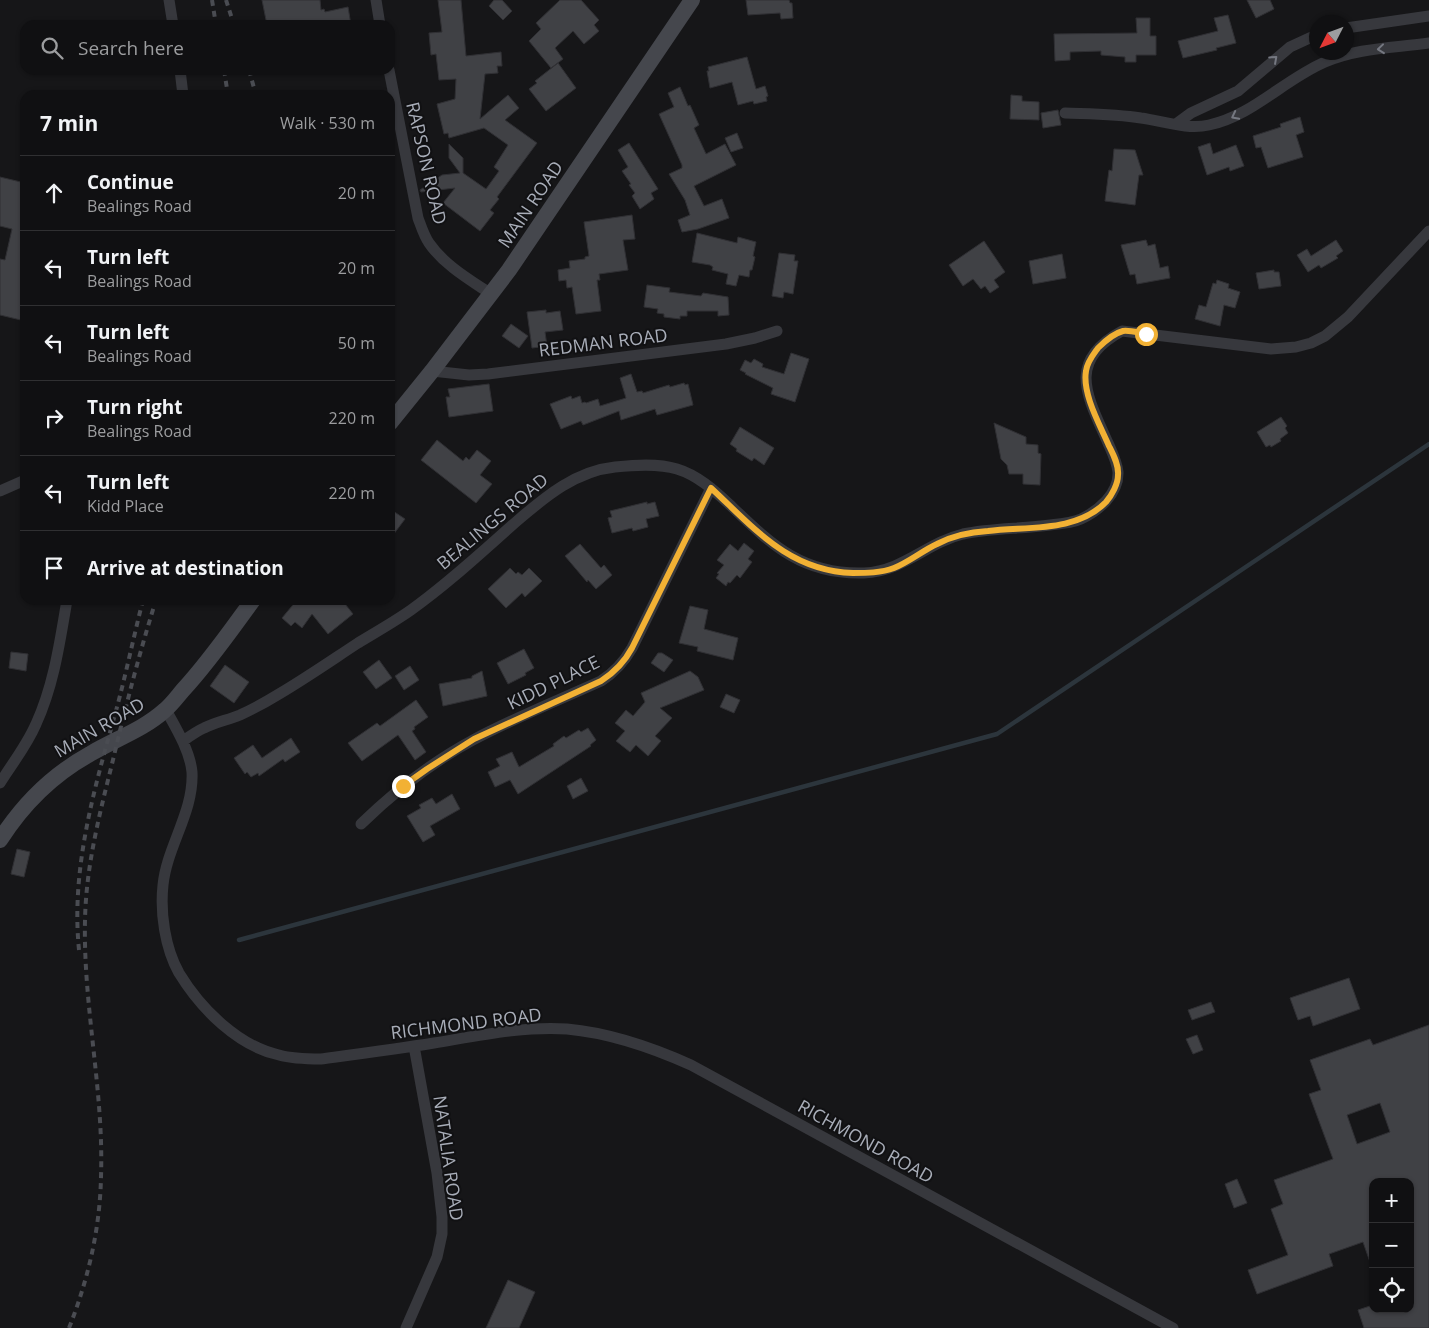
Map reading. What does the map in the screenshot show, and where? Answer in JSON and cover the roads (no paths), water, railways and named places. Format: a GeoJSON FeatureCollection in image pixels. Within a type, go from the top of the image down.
{"type":"FeatureCollection","features":[{"type":"Feature","properties":{"kind":"main road","name":"MAIN ROAD"},"geometry":{"type":"LineString","coordinates":[[395,417],[491,294],[530,240],[692,0]]}},
{"type":"Feature","properties":{"kind":"main road","name":"MAIN ROAD"},"geometry":{"type":"LineString","coordinates":[[1,836],[34,796],[56,775],[89,754],[145,725],[166,710],[198,674],[249,605]]}},
{"type":"Feature","properties":{"kind":"street"},"geometry":{"type":"LineString","coordinates":[[169,0],[172,20]]}},
{"type":"Feature","properties":{"kind":"street"},"geometry":{"type":"LineString","coordinates":[[376,0],[379,20]]}},
{"type":"Feature","properties":{"kind":"street"},"geometry":{"type":"LineString","coordinates":[[1354,27],[1429,16]]}},
{"type":"Feature","properties":{"kind":"street"},"geometry":{"type":"LineString","coordinates":[[1176,124],[1192,113],[1238,91],[1290,47],[1309,38]]}},
{"type":"Feature","properties":{"kind":"street"},"geometry":{"type":"LineString","coordinates":[[1065,113],[1139,117],[1190,126],[1206,126],[1221,122],[1240,113],[1318,66],[1342,56],[1370,50],[1429,43]]}},
{"type":"Feature","properties":{"kind":"street"},"geometry":{"type":"LineString","coordinates":[[181,75],[182,90]]}},
{"type":"Feature","properties":{"kind":"street","name":"RAPSON ROAD"},"geometry":{"type":"LineString","coordinates":[[390,75],[393,90]]}},
{"type":"Feature","properties":{"kind":"street","name":"RAPSON ROAD"},"geometry":{"type":"LineString","coordinates":[[395,101],[418,218],[429,243],[446,262],[491,294]]}},
{"type":"Feature","properties":{"kind":"street","name":"BEALINGS ROAD"},"geometry":{"type":"LineString","coordinates":[[183,741],[206,727],[244,713],[273,698],[409,611],[559,488],[577,478],[612,467],[666,466],[680,470],[711,488],[766,538],[789,555],[812,567],[838,572],[866,573],[893,568],[938,543],[961,535],[1078,521],[1106,501],[1114,489],[1118,475],[1114,457],[1093,410],[1086,388],[1086,371],[1090,360],[1105,342],[1122,331],[1271,349],[1296,348],[1311,343],[1325,336],[1348,317],[1429,231]]}},
{"type":"Feature","properties":{"kind":"street","name":"REDMAN ROAD"},"geometry":{"type":"LineString","coordinates":[[432,371],[469,375],[488,374],[726,344],[776,331]]}},
{"type":"Feature","properties":{"kind":"street"},"geometry":{"type":"LineString","coordinates":[[0,491],[20,482]]}},
{"type":"Feature","properties":{"kind":"street","name":"KIDD PLACE"},"geometry":{"type":"LineString","coordinates":[[362,824],[395,792],[474,739],[601,681],[615,671],[625,660],[632,648],[711,488]]}},
{"type":"Feature","properties":{"kind":"street"},"geometry":{"type":"LineString","coordinates":[[0,783],[28,739],[44,707],[50,689],[66,605]]}},
{"type":"Feature","properties":{"kind":"street","name":"RICHMOND ROAD"},"geometry":{"type":"LineString","coordinates":[[166,710],[183,741],[192,771],[191,795],[170,855],[162,885],[163,917],[168,944],[178,972],[196,996],[220,1023],[240,1037],[278,1055],[321,1059],[506,1032],[566,1029],[627,1039],[691,1065],[1173,1328]]}},
{"type":"Feature","properties":{"kind":"street","name":"NATALIA ROAD"},"geometry":{"type":"LineString","coordinates":[[406,1328],[437,1257],[442,1234],[437,1173],[414,1046]]}},
{"type":"Feature","properties":{"kind":"waterway"},"geometry":{"type":"LineString","coordinates":[[239,940],[997,734],[1429,444]]}},
{"type":"Feature","properties":{"kind":"railway"},"geometry":{"type":"LineString","coordinates":[[212,0],[215,20]]}},
{"type":"Feature","properties":{"kind":"railway"},"geometry":{"type":"LineString","coordinates":[[226,0],[232,20]]}},
{"type":"Feature","properties":{"kind":"railway"},"geometry":{"type":"LineString","coordinates":[[225,75],[227,90]]}},
{"type":"Feature","properties":{"kind":"railway"},"geometry":{"type":"LineString","coordinates":[[250,75],[255,90]]}},
{"type":"Feature","properties":{"kind":"railway"},"geometry":{"type":"LineString","coordinates":[[79,950],[78,891],[86,832],[142,605]]}},
{"type":"Feature","properties":{"kind":"railway"},"geometry":{"type":"LineString","coordinates":[[69,1328],[92,1254],[98,1216],[101,1177],[99,1113],[85,952],[88,881],[94,842],[107,783],[132,682],[155,605]]}}]}
